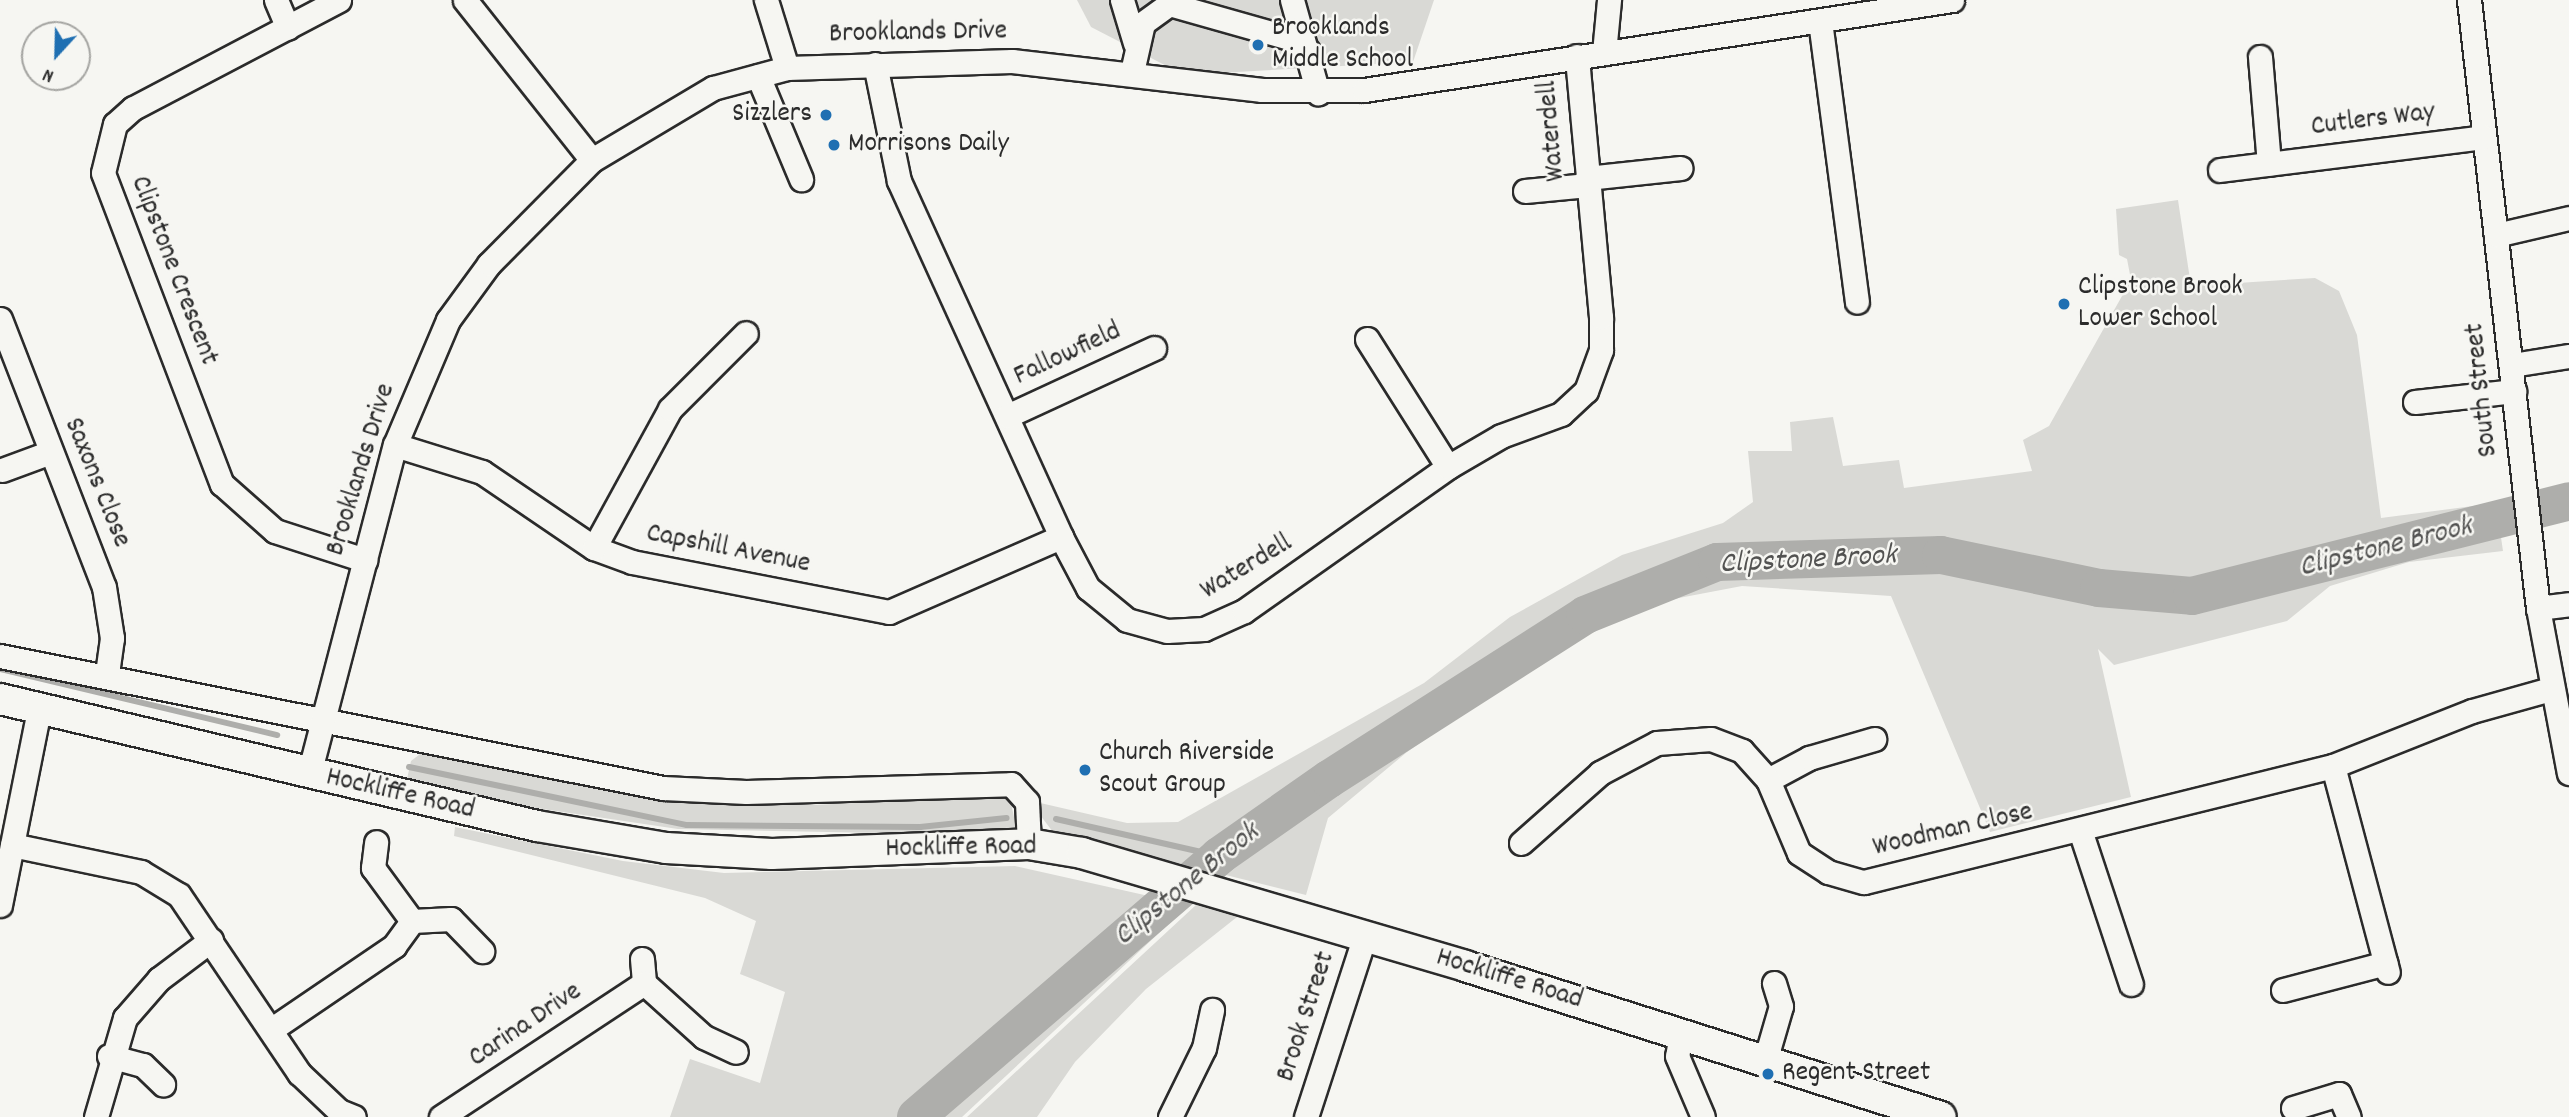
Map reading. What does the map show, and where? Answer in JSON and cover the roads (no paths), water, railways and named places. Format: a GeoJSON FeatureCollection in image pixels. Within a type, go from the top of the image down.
{"type":"FeatureCollection","features":[{"type":"Feature","properties":{"kind":"main road","name":"Hockliffe Road"},"geometry":{"type":"LineString","coordinates":[[0,699],[309,774],[666,848],[772,854],[1030,844],[1170,877],[1364,935],[1941,1117]]}},
{"type":"Feature","properties":{"kind":"street"},"geometry":{"type":"LineString","coordinates":[[276,0],[288,28]]}},
{"type":"Feature","properties":{"kind":"street","name":"Clipstone Crescent"},"geometry":{"type":"LineString","coordinates":[[340,0],[133,108],[115,124],[103,173],[222,484],[275,531],[365,560]]}},
{"type":"Feature","properties":{"kind":"street"},"geometry":{"type":"LineString","coordinates":[[465,0],[592,160]]}},
{"type":"Feature","properties":{"kind":"street"},"geometry":{"type":"LineString","coordinates":[[766,0],[787,68]]}},
{"type":"Feature","properties":{"kind":"street"},"geometry":{"type":"LineString","coordinates":[[1122,0],[1135,43]]}},
{"type":"Feature","properties":{"kind":"street"},"geometry":{"type":"LineString","coordinates":[[1292,0],[1318,93]]}},
{"type":"Feature","properties":{"kind":"street"},"geometry":{"type":"LineString","coordinates":[[1604,53],[1609,0]]}},
{"type":"Feature","properties":{"kind":"street","name":"Brooklands Drive"},"geometry":{"type":"LineString","coordinates":[[309,774],[326,718],[394,445],[448,320],[489,264],[592,160],[713,88],[787,68],[1012,61],[1318,93],[1952,0]]}},
{"type":"Feature","properties":{"kind":"street","name":"South Street"},"geometry":{"type":"LineString","coordinates":[[2469,0],[2538,608],[2551,689],[2569,773]]}},
{"type":"Feature","properties":{"kind":"street"},"geometry":{"type":"LineString","coordinates":[[1132,72],[1135,43],[1143,23],[1163,2],[1289,38],[1308,51]]}},
{"type":"Feature","properties":{"kind":"street"},"geometry":{"type":"LineString","coordinates":[[1820,21],[1857,302]]}},
{"type":"Feature","properties":{"kind":"street","name":"Waterdell"},"geometry":{"type":"LineString","coordinates":[[875,64],[899,181],[1061,537],[1088,588],[1127,621],[1167,631],[1204,629],[1244,611],[1448,467],[1501,436],[1561,414],[1596,372],[1601,317],[1577,56]]}},
{"type":"Feature","properties":{"kind":"street"},"geometry":{"type":"LineString","coordinates":[[2260,57],[2269,164]]}},
{"type":"Feature","properties":{"kind":"street"},"geometry":{"type":"LineString","coordinates":[[758,76],[801,179]]}},
{"type":"Feature","properties":{"kind":"street","name":"Cutlers Way"},"geometry":{"type":"LineString","coordinates":[[2220,170],[2484,137]]}},
{"type":"Feature","properties":{"kind":"street"},"geometry":{"type":"LineString","coordinates":[[1525,191],[1680,168]]}},
{"type":"Feature","properties":{"kind":"street"},"geometry":{"type":"LineString","coordinates":[[2496,235],[2569,218]]}},
{"type":"Feature","properties":{"kind":"street","name":"Saxons Close"},"geometry":{"type":"LineString","coordinates":[[0,319],[104,587],[112,638],[107,674]]}},
{"type":"Feature","properties":{"kind":"street"},"geometry":{"type":"LineString","coordinates":[[594,548],[670,409],[746,334]]}},
{"type":"Feature","properties":{"kind":"street"},"geometry":{"type":"LineString","coordinates":[[1367,339],[1448,467]]}},
{"type":"Feature","properties":{"kind":"street","name":"Fallowfield"},"geometry":{"type":"LineString","coordinates":[[1007,416],[1154,348]]}},
{"type":"Feature","properties":{"kind":"street"},"geometry":{"type":"LineString","coordinates":[[2512,365],[2569,356]]}},
{"type":"Feature","properties":{"kind":"street"},"geometry":{"type":"LineString","coordinates":[[2415,402],[2514,391]]}},
{"type":"Feature","properties":{"kind":"street","name":"Capshill Avenue"},"geometry":{"type":"LineString","coordinates":[[394,445],[482,472],[594,548],[889,612],[1061,537]]}},
{"type":"Feature","properties":{"kind":"street"},"geometry":{"type":"LineString","coordinates":[[2,470],[51,452]]}},
{"type":"Feature","properties":{"kind":"street"},"geometry":{"type":"LineString","coordinates":[[2538,608],[2569,604]]}},
{"type":"Feature","properties":{"kind":"street"},"geometry":{"type":"LineString","coordinates":[[0,656],[107,674],[663,788],[746,792],[1012,784],[1027,802],[1030,844]]}},
{"type":"Feature","properties":{"kind":"street","name":"Woodman Close"},"geometry":{"type":"LineString","coordinates":[[1521,843],[1600,773],[1657,743],[1711,739],[1742,751],[1768,779],[1799,853],[1828,872],[1864,882],[2081,833],[2333,766],[2472,711],[2551,689]]}},
{"type":"Feature","properties":{"kind":"street"},"geometry":{"type":"LineString","coordinates":[[0,905],[40,709]]}},
{"type":"Feature","properties":{"kind":"street"},"geometry":{"type":"LineString","coordinates":[[1768,779],[1809,758],[1874,739]]}},
{"type":"Feature","properties":{"kind":"street"},"geometry":{"type":"LineString","coordinates":[[2283,990],[2387,967],[2333,766]]}},
{"type":"Feature","properties":{"kind":"street"},"geometry":{"type":"LineString","coordinates":[[2081,833],[2131,984]]}},
{"type":"Feature","properties":{"kind":"street"},"geometry":{"type":"LineString","coordinates":[[376,842],[373,868],[412,921]]}},
{"type":"Feature","properties":{"kind":"street"},"geometry":{"type":"LineString","coordinates":[[12,845],[141,872],[179,895],[272,1029],[299,1073],[339,1111],[354,1117]]}},
{"type":"Feature","properties":{"kind":"street"},"geometry":{"type":"LineString","coordinates":[[412,921],[451,919],[482,951]]}},
{"type":"Feature","properties":{"kind":"street"},"geometry":{"type":"LineString","coordinates":[[272,1029],[394,946],[412,921]]}},
{"type":"Feature","properties":{"kind":"street","name":"Brook Street"},"geometry":{"type":"LineString","coordinates":[[1306,1117],[1364,935]]}},
{"type":"Feature","properties":{"kind":"street"},"geometry":{"type":"LineString","coordinates":[[96,1117],[109,1056],[125,1018],[159,979],[211,940]]}},
{"type":"Feature","properties":{"kind":"street"},"geometry":{"type":"LineString","coordinates":[[642,959],[644,983],[666,998],[704,1037],[736,1052]]}},
{"type":"Feature","properties":{"kind":"street","name":"Carina Drive"},"geometry":{"type":"LineString","coordinates":[[441,1117],[644,983]]}},
{"type":"Feature","properties":{"kind":"street"},"geometry":{"type":"LineString","coordinates":[[1765,1061],[1780,1006],[1774,983]]}},
{"type":"Feature","properties":{"kind":"street"},"geometry":{"type":"LineString","coordinates":[[1170,1117],[1204,1048],[1212,1010]]}},
{"type":"Feature","properties":{"kind":"street"},"geometry":{"type":"LineString","coordinates":[[1681,1034],[1677,1056],[1703,1117]]}},
{"type":"Feature","properties":{"kind":"street"},"geometry":{"type":"LineString","coordinates":[[109,1056],[144,1066],[163,1084]]}},
{"type":"Feature","properties":{"kind":"street"},"geometry":{"type":"LineString","coordinates":[[2293,1108],[2339,1094],[2349,1117]]}},
{"type":"Feature","properties":{"kind":"waterway","name":"Clipstone Brook"},"geometry":{"type":"LineString","coordinates":[[916,1117],[1219,856],[1329,779],[1585,615],[1717,562],[1941,555],[2099,588],[2192,596],[2569,501]]}},
{"type":"Feature","properties":{"kind":"waterway"},"geometry":{"type":"LineString","coordinates":[[0,669],[277,735]]}},
{"type":"Feature","properties":{"kind":"waterway"},"geometry":{"type":"LineString","coordinates":[[409,767],[687,825],[920,827],[1007,818]]}},
{"type":"Feature","properties":{"kind":"waterway"},"geometry":{"type":"LineString","coordinates":[[1056,819],[1219,856]]}},
{"type":"Feature","properties":{"kind":"place","name":"Brooklands Middle School"},"geometry":{"type":"Point","coordinates":[1258,45]}},
{"type":"Feature","properties":{"kind":"place","name":"Sizzlers"},"geometry":{"type":"Point","coordinates":[826,115]}},
{"type":"Feature","properties":{"kind":"place","name":"Morrisons Daily"},"geometry":{"type":"Point","coordinates":[834,145]}},
{"type":"Feature","properties":{"kind":"place","name":"Clipstone Brook Lower School"},"geometry":{"type":"Point","coordinates":[2064,304]}},
{"type":"Feature","properties":{"kind":"place","name":"Church Riverside Scout Group"},"geometry":{"type":"Point","coordinates":[1085,770]}},
{"type":"Feature","properties":{"kind":"place","name":"Regent Street"},"geometry":{"type":"Point","coordinates":[1768,1074]}}]}
